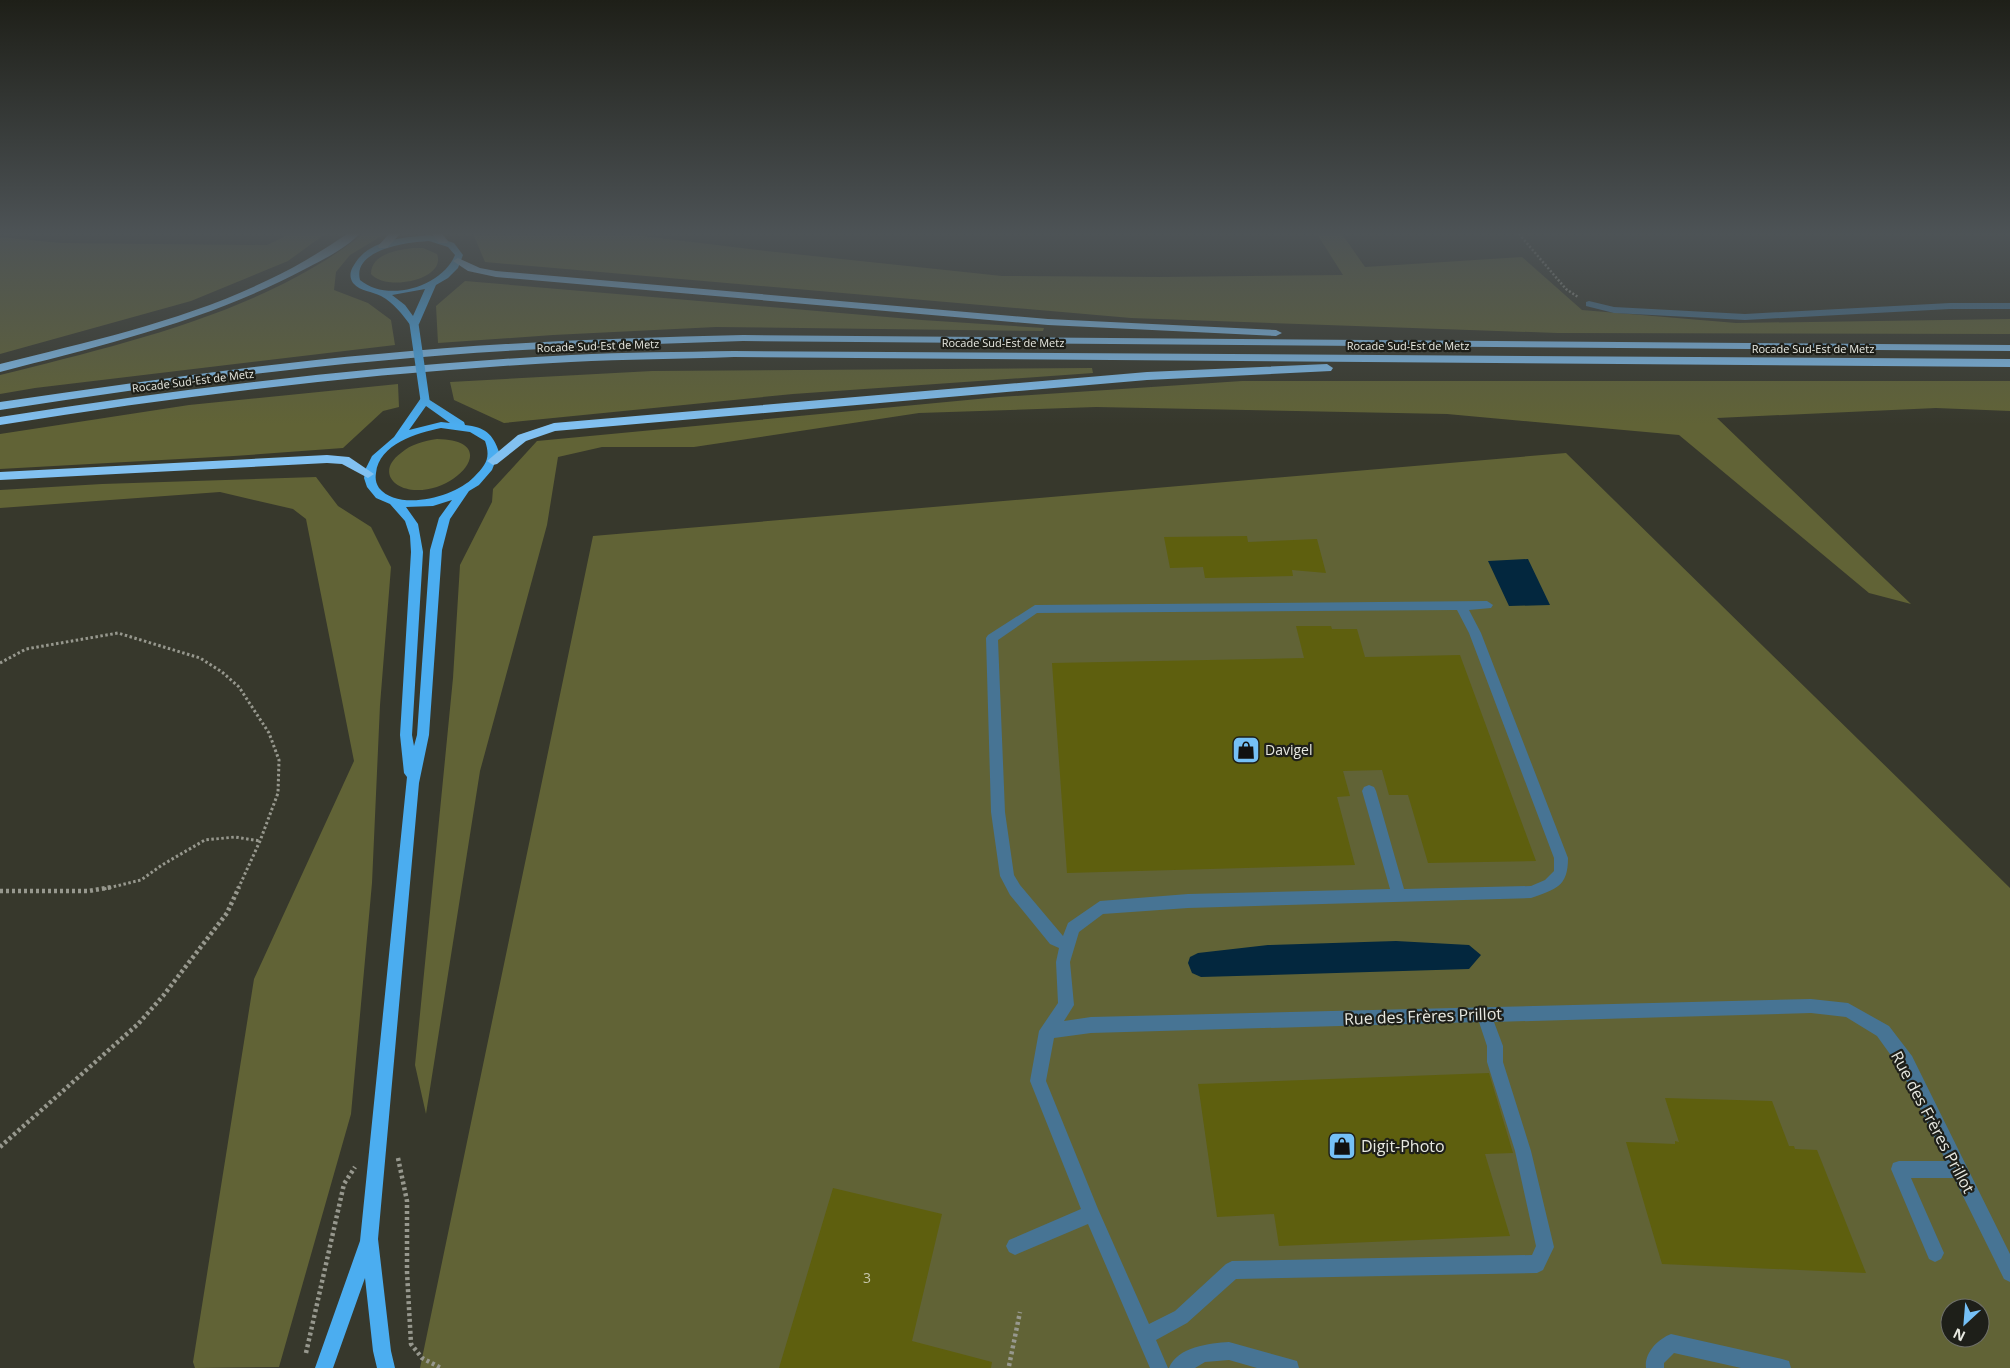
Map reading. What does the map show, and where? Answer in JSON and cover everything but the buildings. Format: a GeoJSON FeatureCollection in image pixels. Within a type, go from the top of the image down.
{"type":"FeatureCollection","features":[{"type":"Feature","properties":{"kind":"highway"},"geometry":{"type":"LineString","coordinates":[[0,368],[169,323],[236,298]]}},
{"type":"Feature","properties":{"kind":"highway"},"geometry":{"type":"LineString","coordinates":[[770,298],[1048,322],[1517,344]]}},
{"type":"Feature","properties":{"kind":"highway","name":"Rocade Sud-Est de Metz"},"geometry":{"type":"LineString","coordinates":[[0,406],[206,376],[378,358],[553,344],[743,338],[2010,348]]}},
{"type":"Feature","properties":{"kind":"highway","name":"Rocade Sud-Est de Metz"},"geometry":{"type":"LineString","coordinates":[[0,421],[189,393],[346,376],[551,360],[734,354],[2010,363]]}},
{"type":"Feature","properties":{"kind":"highway"},"geometry":{"type":"LineString","coordinates":[[493,461],[522,438],[536,432],[554,427],[611,421],[1147,376],[1513,360]]}},
{"type":"Feature","properties":{"kind":"highway"},"geometry":{"type":"LineString","coordinates":[[0,476],[327,459],[345,460],[368,474]]}},
{"type":"Feature","properties":{"kind":"main road"},"geometry":{"type":"LineString","coordinates":[[391,298],[402,307],[414,324],[425,400],[399,438]]}},
{"type":"Feature","properties":{"kind":"main road"},"geometry":{"type":"LineString","coordinates":[[414,324],[426,298]]}},
{"type":"Feature","properties":{"kind":"main road"},"geometry":{"type":"LineString","coordinates":[[425,400],[445,416],[462,425],[478,430],[489,438],[494,448],[493,461],[488,472],[478,482],[464,491],[447,499],[429,503],[412,505],[395,503],[374,492],[369,484],[368,474],[373,461],[383,449],[399,438],[419,430],[441,425],[462,425]]}},
{"type":"Feature","properties":{"kind":"main road"},"geometry":{"type":"LineString","coordinates":[[386,1368],[382,1351],[370,1239],[412,783],[423,735],[436,550],[445,518],[464,491]]}},
{"type":"Feature","properties":{"kind":"main road"},"geometry":{"type":"LineString","coordinates":[[395,503],[407,513],[413,523],[416,535],[417,552],[406,735],[412,783]]}},
{"type":"Feature","properties":{"kind":"main road"},"geometry":{"type":"LineString","coordinates":[[324,1368],[370,1239]]}},
{"type":"Feature","properties":{"kind":"street"},"geometry":{"type":"LineString","coordinates":[[1589,304],[1614,310],[1745,317],[1950,306],[2010,306]]}},
{"type":"Feature","properties":{"kind":"street"},"geometry":{"type":"LineString","coordinates":[[1067,946],[1055,938],[1014,890],[1007,876],[998,812],[992,638],[1035,608],[1487,605]]}},
{"type":"Feature","properties":{"kind":"street"},"geometry":{"type":"LineString","coordinates":[[1159,1368],[1092,1214],[1038,1081],[1047,1030],[1066,1004],[1062,962],[1073,928],[1100,908],[1188,901],[1531,892],[1550,885],[1561,873],[1561,858],[1475,633],[1461,606]]}},
{"type":"Feature","properties":{"kind":"street"},"geometry":{"type":"LineString","coordinates":[[1369,791],[1399,896]]}},
{"type":"Feature","properties":{"kind":"street","name":"Rue des Frères Prillot"},"geometry":{"type":"LineString","coordinates":[[1047,1030],[1091,1025],[1484,1014],[1811,1006],[1848,1010],[1883,1031],[1906,1062],[2010,1273]]}},
{"type":"Feature","properties":{"kind":"street"},"geometry":{"type":"LineString","coordinates":[[1145,1336],[1181,1317],[1232,1270],[1537,1264],[1544,1247],[1523,1151],[1495,1062],[1495,1046],[1484,1014]]}},
{"type":"Feature","properties":{"kind":"street"},"geometry":{"type":"LineString","coordinates":[[1935,1253],[1899,1169],[1959,1170]]}},
{"type":"Feature","properties":{"kind":"street"},"geometry":{"type":"LineString","coordinates":[[1015,1246],[1069,1221],[1092,1214]]}},
{"type":"Feature","properties":{"kind":"street"},"geometry":{"type":"LineString","coordinates":[[1655,1368],[1654,1360],[1671,1343],[1782,1368]]}},
{"type":"Feature","properties":{"kind":"street"},"geometry":{"type":"LineString","coordinates":[[1178,1368],[1203,1353],[1229,1351],[1290,1368]]}},
{"type":"Feature","properties":{"kind":"path"},"geometry":{"type":"LineString","coordinates":[[1580,298],[1589,304]]}},
{"type":"Feature","properties":{"kind":"path"},"geometry":{"type":"LineString","coordinates":[[0,663],[26,649],[118,633],[185,652],[200,658],[222,672],[239,688],[269,732],[279,760],[278,793],[260,841],[227,913],[163,996],[138,1024],[0,1147]]}},
{"type":"Feature","properties":{"kind":"path"},"geometry":{"type":"LineString","coordinates":[[0,891],[89,891],[114,887],[141,880],[162,865],[205,840],[235,837],[260,841]]}},
{"type":"Feature","properties":{"kind":"path"},"geometry":{"type":"LineString","coordinates":[[1009,1366],[1020,1312]]}},
{"type":"Feature","properties":{"kind":"path"},"geometry":{"type":"LineString","coordinates":[[411,1344],[422,1358],[441,1368]]}},
{"type":"Feature","properties":{"kind":"green space"},"geometry":{"type":"Polygon","coordinates":[[[0,298],[199,298],[191,301],[0,354],[0,298]]]}},
{"type":"Feature","properties":{"kind":"green space"},"geometry":{"type":"Polygon","coordinates":[[[252,298],[355,298],[368,303],[391,320],[395,345],[35,388],[0,394],[0,375],[142,338],[252,298]]]}},
{"type":"Feature","properties":{"kind":"green space"},"geometry":{"type":"Polygon","coordinates":[[[445,298],[662,298],[922,320],[1044,328],[1043,331],[716,327],[438,343],[436,306],[445,298]]]}},
{"type":"Feature","properties":{"kind":"green space"},"geometry":{"type":"Polygon","coordinates":[[[898,298],[1568,298],[1582,310],[1736,323],[2010,319],[2010,334],[1557,333],[1131,318],[898,298]]]}},
{"type":"Feature","properties":{"kind":"green space"},"geometry":{"type":"Polygon","coordinates":[[[1092,368],[1093,373],[793,394],[504,423],[454,400],[450,382],[652,371],[1092,368]]]}},
{"type":"Feature","properties":{"kind":"green space"},"geometry":{"type":"Polygon","coordinates":[[[1242,381],[2010,381],[2010,411],[1936,408],[1717,418],[1911,604],[1869,593],[1679,435],[1447,414],[1096,407],[919,413],[694,447],[602,447],[558,457],[547,525],[480,771],[426,1114],[415,1065],[453,678],[460,565],[492,502],[493,489],[537,441],[999,397],[1242,381]]]}},
{"type":"Feature","properties":{"kind":"green space"},"geometry":{"type":"Polygon","coordinates":[[[398,384],[399,407],[383,411],[343,448],[0,469],[0,434],[189,405],[398,384]]]}},
{"type":"Feature","properties":{"kind":"green space"},"geometry":{"type":"Polygon","coordinates":[[[437,439],[457,442],[467,448],[470,456],[466,466],[458,475],[430,489],[414,490],[399,486],[394,482],[390,477],[389,471],[394,459],[413,445],[437,439]]]}},
{"type":"Feature","properties":{"kind":"green space"},"geometry":{"type":"Polygon","coordinates":[[[1566,453],[2010,888],[2010,1368],[420,1368],[593,536],[1566,453]]]}},
{"type":"Feature","properties":{"kind":"green space"},"geometry":{"type":"Polygon","coordinates":[[[316,477],[338,506],[371,527],[391,567],[380,705],[372,883],[351,1114],[279,1367],[195,1368],[193,1362],[254,979],[354,761],[306,519],[293,509],[220,492],[0,508],[0,490],[102,484],[316,477]]]}},
{"type":"Feature","properties":{"kind":"water"},"geometry":{"type":"Polygon","coordinates":[[[1528,559],[1550,605],[1509,606],[1488,561],[1528,559]]]}},
{"type":"Feature","properties":{"kind":"water"},"geometry":{"type":"Polygon","coordinates":[[[1396,941],[1469,945],[1481,955],[1469,969],[1201,977],[1192,973],[1188,963],[1190,957],[1198,953],[1268,945],[1396,941]]]}},
{"type":"Feature","properties":{"kind":"place","name":"Davigel"},"geometry":{"type":"Point","coordinates":[1246,750]}},
{"type":"Feature","properties":{"kind":"place","name":"Digit-Photo"},"geometry":{"type":"Point","coordinates":[1342,1146]}}]}
